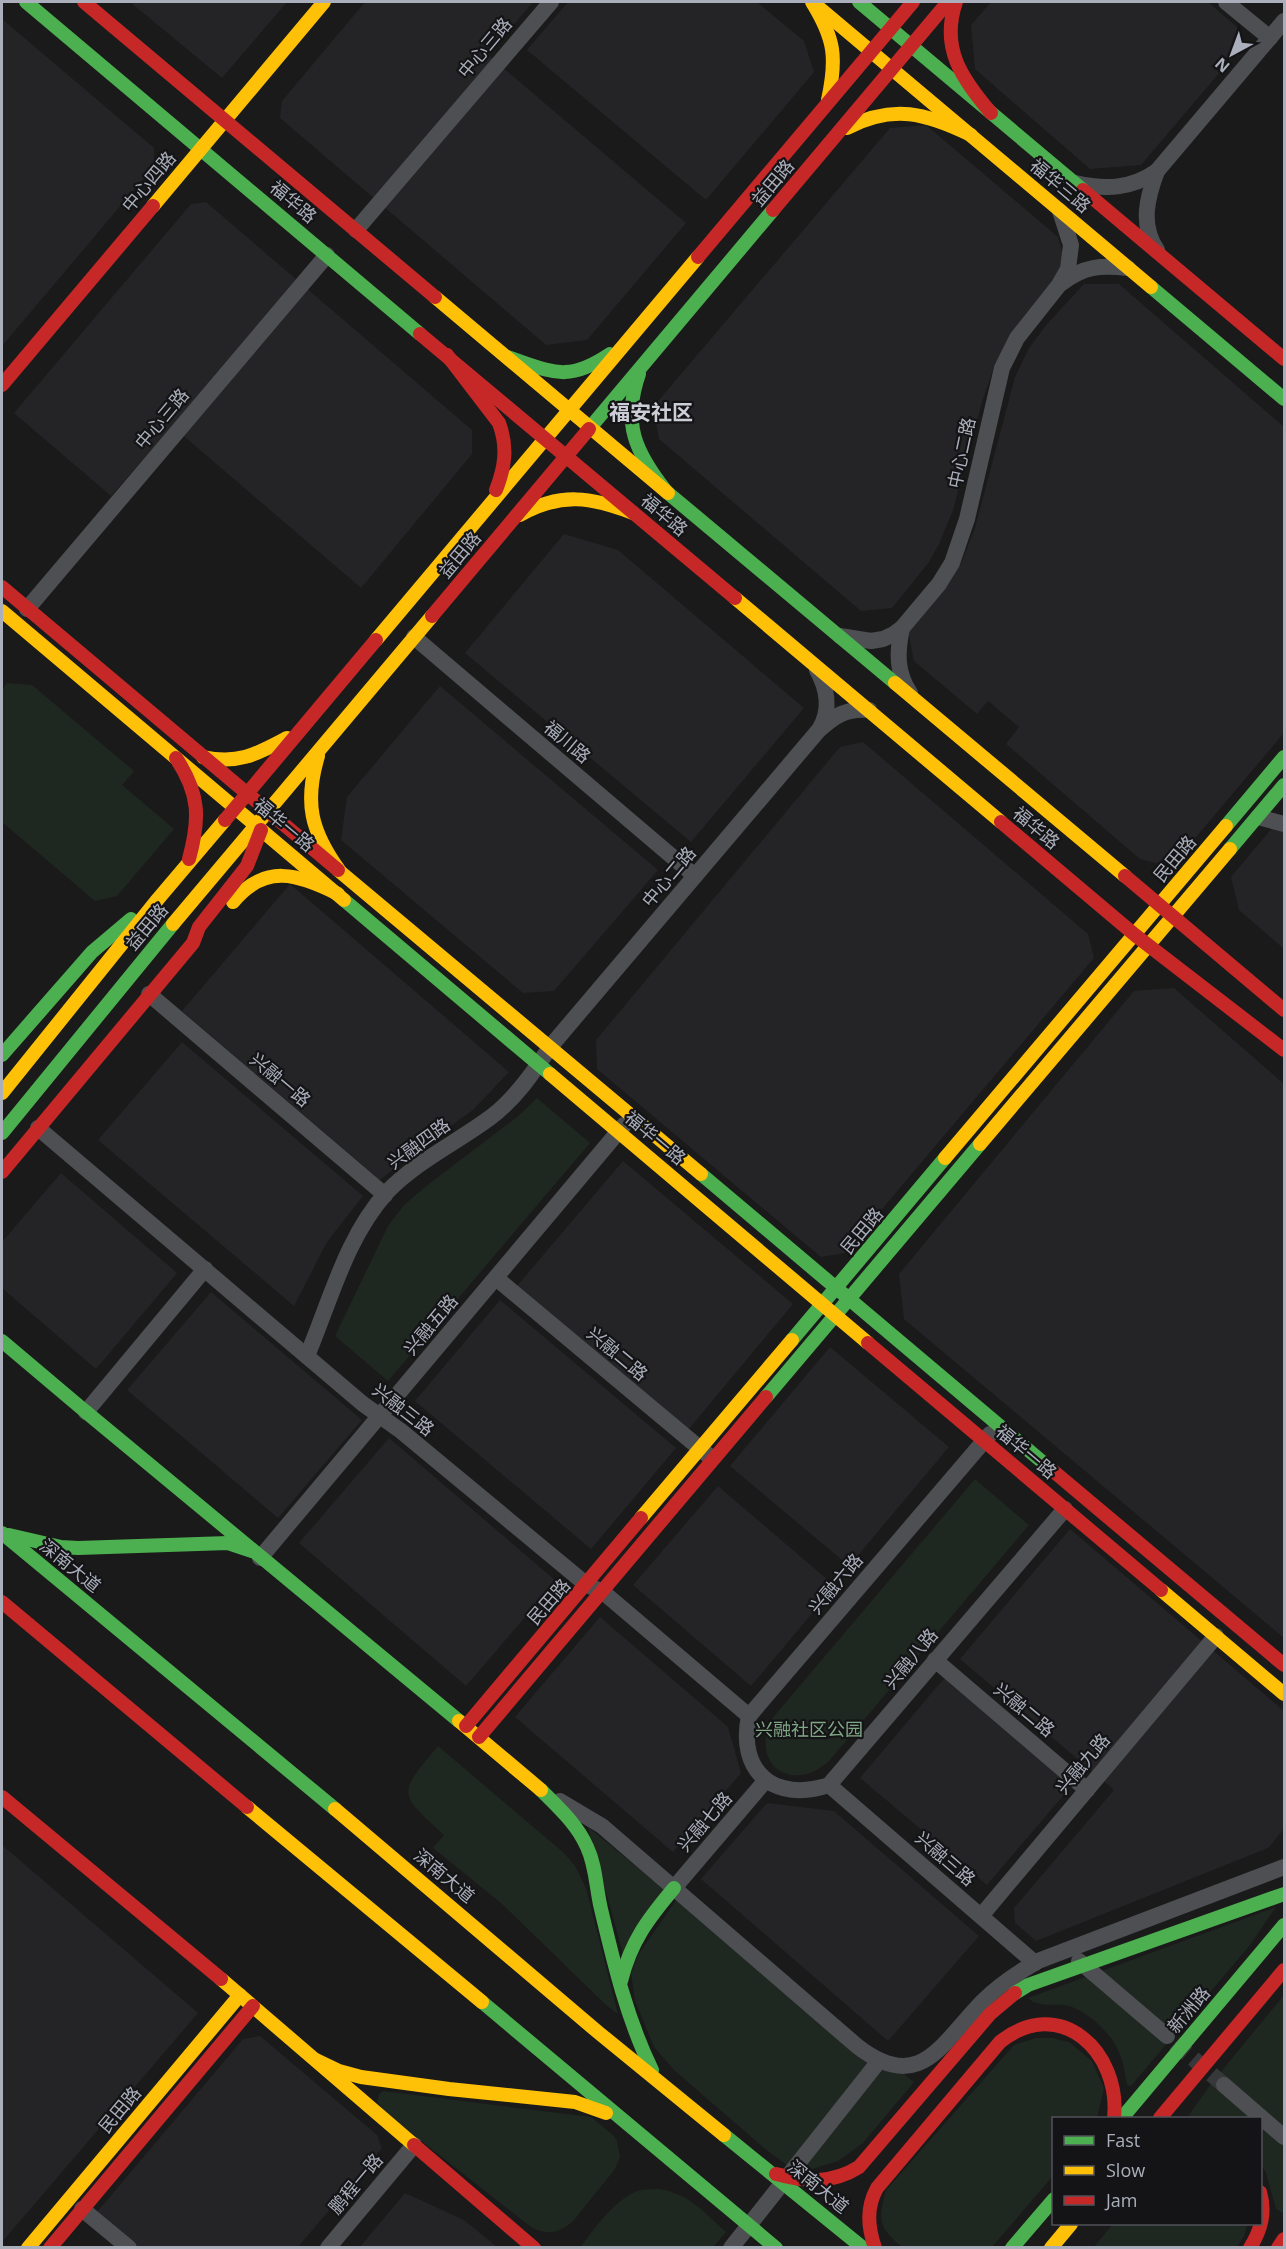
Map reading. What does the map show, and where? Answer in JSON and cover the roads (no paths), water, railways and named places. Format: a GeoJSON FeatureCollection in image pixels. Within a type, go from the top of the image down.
{"type":"FeatureCollection","features":[{"type":"Feature","properties":{"kind":"main road","name":"福华路"},"geometry":{"type":"LineString","coordinates":[[26,2],[1149,946],[1284,1050]]}},
{"type":"Feature","properties":{"kind":"main road","name":"福华路"},"geometry":{"type":"LineString","coordinates":[[84,2],[1284,1010]]}},
{"type":"Feature","properties":{"kind":"main road","name":"中心四路"},"geometry":{"type":"LineString","coordinates":[[2,385],[324,2]]}},
{"type":"Feature","properties":{"kind":"main road","name":"福华三路"},"geometry":{"type":"LineString","coordinates":[[812,2],[1284,399]]}},
{"type":"Feature","properties":{"kind":"main road"},"geometry":{"type":"LineString","coordinates":[[812,2],[827,25],[834,46],[834,75],[827,104]]}},
{"type":"Feature","properties":{"kind":"main road","name":"福华三路"},"geometry":{"type":"LineString","coordinates":[[859,2],[1284,359]]}},
{"type":"Feature","properties":{"kind":"main road","name":"益田路"},"geometry":{"type":"LineString","coordinates":[[2,1093],[158,899],[913,2]]}},
{"type":"Feature","properties":{"kind":"main road","name":"益田路"},"geometry":{"type":"LineString","coordinates":[[2,1133],[112,996],[259,827],[268,811],[948,2]]}},
{"type":"Feature","properties":{"kind":"main road"},"geometry":{"type":"LineString","coordinates":[[956,2],[949,31],[953,54],[968,83],[991,113]]}},
{"type":"Feature","properties":{"kind":"main road"},"geometry":{"type":"LineString","coordinates":[[836,135],[860,120],[878,114],[896,112],[915,113],[942,120],[971,135]]}},
{"type":"Feature","properties":{"kind":"main road"},"geometry":{"type":"LineString","coordinates":[[507,357],[550,370],[571,372],[588,368],[625,345]]}},
{"type":"Feature","properties":{"kind":"main road"},"geometry":{"type":"LineString","coordinates":[[447,355],[502,430],[506,449],[505,467],[490,505]]}},
{"type":"Feature","properties":{"kind":"main road"},"geometry":{"type":"LineString","coordinates":[[646,362],[633,391],[630,408],[631,424],[634,440],[642,459],[666,491]]}},
{"type":"Feature","properties":{"kind":"main road"},"geometry":{"type":"LineString","coordinates":[[513,520],[538,506],[572,498],[591,499],[612,504],[633,513]]}},
{"type":"Feature","properties":{"kind":"main road","name":"福华一路"},"geometry":{"type":"LineString","coordinates":[[2,587],[1284,1665]]}},
{"type":"Feature","properties":{"kind":"main road","name":"福华一路"},"geometry":{"type":"LineString","coordinates":[[2,610],[1284,1694]]}},
{"type":"Feature","properties":{"kind":"main road"},"geometry":{"type":"LineString","coordinates":[[203,757],[223,762],[242,760],[300,730]]}},
{"type":"Feature","properties":{"kind":"main road"},"geometry":{"type":"LineString","coordinates":[[322,747],[311,775],[309,799],[313,826],[324,851],[339,870]]}},
{"type":"Feature","properties":{"kind":"main road","name":"民田路"},"geometry":{"type":"LineString","coordinates":[[466,1726],[1284,757]]}},
{"type":"Feature","properties":{"kind":"main road"},"geometry":{"type":"LineString","coordinates":[[176,758],[192,783],[197,804],[196,831],[187,865]]}},
{"type":"Feature","properties":{"kind":"main road","name":"民田路"},"geometry":{"type":"LineString","coordinates":[[479,1737],[1284,785]]}},
{"type":"Feature","properties":{"kind":"main road","name":"益田路"},"geometry":{"type":"LineString","coordinates":[[199,927],[247,866],[259,827]]}},
{"type":"Feature","properties":{"kind":"main road"},"geometry":{"type":"LineString","coordinates":[[137,967],[158,956],[199,927],[218,921],[247,885],[272,876],[290,875],[312,881],[338,894]]}},
{"type":"Feature","properties":{"kind":"main road"},"geometry":{"type":"LineString","coordinates":[[2,1055],[103,940],[158,899]]}},
{"type":"Feature","properties":{"kind":"main road"},"geometry":{"type":"LineString","coordinates":[[2,1172],[193,943],[199,927]]}},
{"type":"Feature","properties":{"kind":"main road"},"geometry":{"type":"LineString","coordinates":[[2,1341],[256,1555],[542,1790],[581,1832],[593,1860],[597,1892],[620,1987],[637,2042],[658,2081]]}},
{"type":"Feature","properties":{"kind":"main road"},"geometry":{"type":"LineString","coordinates":[[2,1533],[51,1545],[78,1548],[236,1544],[256,1555]]}},
{"type":"Feature","properties":{"kind":"main road","name":"深南大道"},"geometry":{"type":"LineString","coordinates":[[2,1533],[391,1855],[599,2033],[863,2247]]}},
{"type":"Feature","properties":{"kind":"main road"},"geometry":{"type":"LineString","coordinates":[[2,1602],[776,2247]]}},
{"type":"Feature","properties":{"kind":"main road"},"geometry":{"type":"LineString","coordinates":[[2,1797],[240,1995],[534,2247]]}},
{"type":"Feature","properties":{"kind":"main road"},"geometry":{"type":"LineString","coordinates":[[620,1987],[627,1955],[635,1937],[674,1888]]}},
{"type":"Feature","properties":{"kind":"main road"},"geometry":{"type":"LineString","coordinates":[[771,2172],[804,2180],[828,2181],[859,2167],[990,2014],[1016,1991],[1284,1894]]}},
{"type":"Feature","properties":{"kind":"main road","name":"新洲路"},"geometry":{"type":"LineString","coordinates":[[1123,2117],[1284,1924]]}},
{"type":"Feature","properties":{"kind":"main road"},"geometry":{"type":"LineString","coordinates":[[1161,2117],[1284,1970]]}},
{"type":"Feature","properties":{"kind":"main road","name":"民田路"},"geometry":{"type":"LineString","coordinates":[[28,2247],[240,1995]]}},
{"type":"Feature","properties":{"kind":"main road","name":"民田路"},"geometry":{"type":"LineString","coordinates":[[50,2247],[253,2006]]}},
{"type":"Feature","properties":{"kind":"main road"},"geometry":{"type":"LineString","coordinates":[[875,2247],[867,2220],[871,2198],[877,2188],[1000,2042],[1011,2032],[1028,2025],[1046,2023],[1064,2027],[1083,2039],[1098,2052],[1109,2070],[1115,2088],[1114,2117]]}},
{"type":"Feature","properties":{"kind":"main road"},"geometry":{"type":"LineString","coordinates":[[316,2060],[339,2071],[362,2077],[575,2102],[620,2118]]}},
{"type":"Feature","properties":{"kind":"main road"},"geometry":{"type":"LineString","coordinates":[[1012,2247],[1052,2200]]}},
{"type":"Feature","properties":{"kind":"main road"},"geometry":{"type":"LineString","coordinates":[[743,2220],[755,2247]]}},
{"type":"Feature","properties":{"kind":"main road"},"geometry":{"type":"LineString","coordinates":[[1051,2247],[1069,2225]]}},
{"type":"Feature","properties":{"kind":"main road"},"geometry":{"type":"LineString","coordinates":[[1250,2247],[1262,2225]]}},
{"type":"Feature","properties":{"kind":"main road"},"geometry":{"type":"LineString","coordinates":[[1278,2247],[1284,2239]]}},
{"type":"Feature","properties":{"kind":"street","name":"中心三路"},"geometry":{"type":"LineString","coordinates":[[356,230],[550,2]]}},
{"type":"Feature","properties":{"kind":"street"},"geometry":{"type":"LineString","coordinates":[[1226,2],[1270,38]]}},
{"type":"Feature","properties":{"kind":"street"},"geometry":{"type":"LineString","coordinates":[[1075,183],[1107,188],[1124,187],[1139,183],[1157,171],[1284,21]]}},
{"type":"Feature","properties":{"kind":"street"},"geometry":{"type":"LineString","coordinates":[[1157,171],[1149,195],[1146,215],[1149,236],[1161,256]]}},
{"type":"Feature","properties":{"kind":"street","name":"中心二路"},"geometry":{"type":"LineString","coordinates":[[840,636],[877,641],[889,637],[902,628],[939,584],[957,554],[968,519],[1002,368],[1017,338],[1059,285],[1068,269],[1071,245],[1060,210]]}},
{"type":"Feature","properties":{"kind":"street","name":"中心三路"},"geometry":{"type":"LineString","coordinates":[[27,609],[327,255]]}},
{"type":"Feature","properties":{"kind":"street","name":"中心二路"},"geometry":{"type":"LineString","coordinates":[[1059,285],[1088,267],[1107,265],[1128,268]]}},
{"type":"Feature","properties":{"kind":"street"},"geometry":{"type":"LineString","coordinates":[[902,628],[898,644],[898,666],[911,696]]}},
{"type":"Feature","properties":{"kind":"street","name":"福川路"},"geometry":{"type":"LineString","coordinates":[[414,637],[695,876]]}},
{"type":"Feature","properties":{"kind":"street","name":"中心二路"},"geometry":{"type":"LineString","coordinates":[[811,662],[821,678],[827,699],[825,719],[818,731]]}},
{"type":"Feature","properties":{"kind":"street","name":"中心二路"},"geometry":{"type":"LineString","coordinates":[[550,1047],[818,731],[834,717],[846,711],[869,710]]}},
{"type":"Feature","properties":{"kind":"street"},"geometry":{"type":"LineString","coordinates":[[1258,817],[1284,824]]}},
{"type":"Feature","properties":{"kind":"street","name":"兴融一路"},"geometry":{"type":"LineString","coordinates":[[149,994],[385,1195]]}},
{"type":"Feature","properties":{"kind":"street","name":"兴融四路"},"geometry":{"type":"LineString","coordinates":[[307,1356],[348,1256],[362,1228],[385,1195],[406,1174],[498,1111],[539,1064],[550,1047]]}},
{"type":"Feature","properties":{"kind":"street","name":"兴融五路"},"geometry":{"type":"LineString","coordinates":[[256,1555],[380,1416],[631,1116]]}},
{"type":"Feature","properties":{"kind":"street","name":"兴融三路"},"geometry":{"type":"LineString","coordinates":[[38,1128],[307,1356],[587,1585],[603,1592],[749,1716]]}},
{"type":"Feature","properties":{"kind":"street"},"geometry":{"type":"LineString","coordinates":[[86,1412],[205,1269]]}},
{"type":"Feature","properties":{"kind":"street","name":"兴融二路"},"geometry":{"type":"LineString","coordinates":[[496,1278],[714,1461]]}},
{"type":"Feature","properties":{"kind":"street","name":"兴融六路"},"geometry":{"type":"LineString","coordinates":[[749,1716],[998,1424]]}},
{"type":"Feature","properties":{"kind":"street","name":"兴融八路"},"geometry":{"type":"LineString","coordinates":[[829,1785],[1065,1509]]}},
{"type":"Feature","properties":{"kind":"street","name":"兴融九路"},"geometry":{"type":"LineString","coordinates":[[981,1916],[1216,1636]]}},
{"type":"Feature","properties":{"kind":"street","name":"兴融二路"},"geometry":{"type":"LineString","coordinates":[[935,1660],[1087,1790]]}},
{"type":"Feature","properties":{"kind":"street"},"geometry":{"type":"LineString","coordinates":[[749,1716],[746,1736],[749,1755],[758,1772],[766,1780],[775,1786],[797,1791],[807,1791],[829,1785]]}},
{"type":"Feature","properties":{"kind":"street","name":"兴融七路"},"geometry":{"type":"LineString","coordinates":[[674,1888],[766,1780]]}},
{"type":"Feature","properties":{"kind":"street","name":"兴融三路"},"geometry":{"type":"LineString","coordinates":[[829,1785],[1035,1963]]}},
{"type":"Feature","properties":{"kind":"street"},"geometry":{"type":"LineString","coordinates":[[542,1790],[603,1826],[857,2046],[879,2061],[898,2067],[916,2065],[925,2061],[943,2046],[997,1988],[1011,1976],[1035,1963],[1284,1867]]}},
{"type":"Feature","properties":{"kind":"street"},"geometry":{"type":"LineString","coordinates":[[1067,1950],[1167,2036]]}},
{"type":"Feature","properties":{"kind":"street"},"geometry":{"type":"LineString","coordinates":[[731,2247],[879,2061]]}},
{"type":"Feature","properties":{"kind":"street"},"geometry":{"type":"LineString","coordinates":[[1224,2085],[1261,2117]]}},
{"type":"Feature","properties":{"kind":"street"},"geometry":{"type":"LineString","coordinates":[[1262,2118],[1284,2137]]}},
{"type":"Feature","properties":{"kind":"street","name":"鹏程一路"},"geometry":{"type":"LineString","coordinates":[[328,2247],[414,2145]]}},
{"type":"Feature","properties":{"kind":"street"},"geometry":{"type":"LineString","coordinates":[[82,2209],[129,2247]]}},
{"type":"Feature","properties":{"kind":"tunnel"},"geometry":{"type":"LineString","coordinates":[[1175,2043],[1224,2085]]}},
{"type":"Feature","properties":{"kind":"district","name":"福安社区"},"geometry":{"type":"Point","coordinates":[651,413]}},
{"type":"Feature","properties":{"kind":"park label","name":"兴融社区公园"},"geometry":{"type":"Point","coordinates":[809,1730]}}]}
